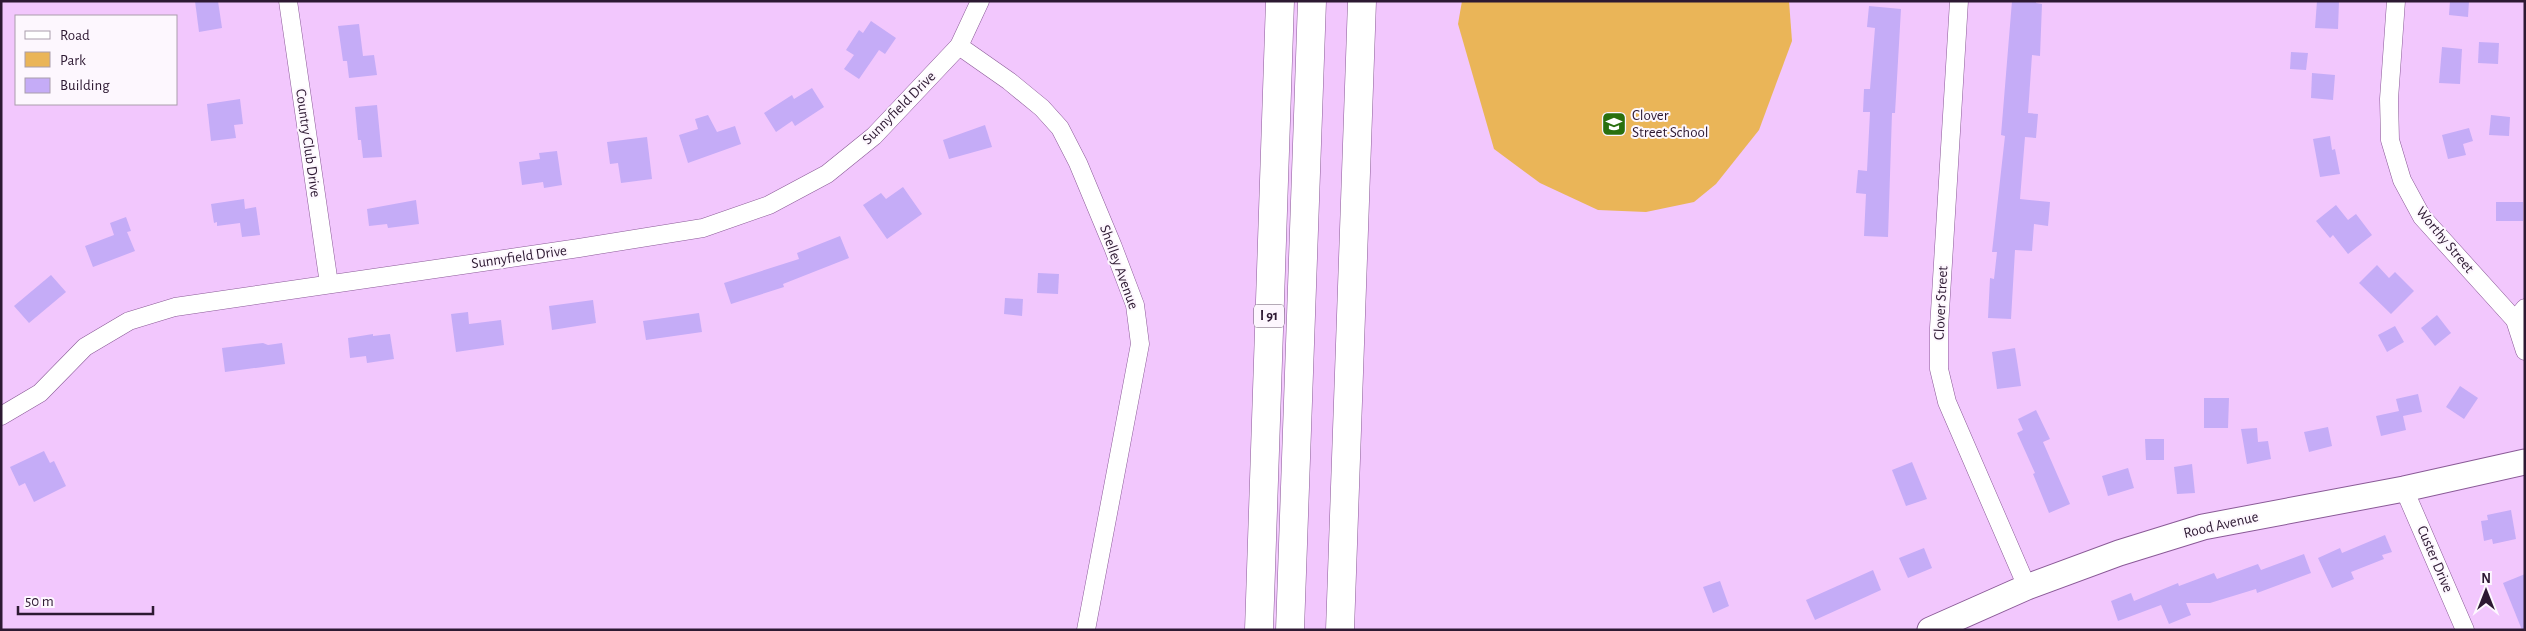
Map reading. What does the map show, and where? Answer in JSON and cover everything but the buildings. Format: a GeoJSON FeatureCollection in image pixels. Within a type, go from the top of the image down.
{"type":"FeatureCollection","features":[{"type":"Feature","properties":{"kind":"highway","name":"I 91"},"geometry":{"type":"LineString","coordinates":[[1259,630],[1280,1]]}},
{"type":"Feature","properties":{"kind":"highway"},"geometry":{"type":"LineString","coordinates":[[1290,630],[1312,1]]}},
{"type":"Feature","properties":{"kind":"highway"},"geometry":{"type":"LineString","coordinates":[[1308,630],[1329,1]]}},
{"type":"Feature","properties":{"kind":"highway"},"geometry":{"type":"LineString","coordinates":[[1340,630],[1362,1]]}},
{"type":"Feature","properties":{"kind":"street","name":"Country Club Drive"},"geometry":{"type":"LineString","coordinates":[[288,1],[329,284]]}},
{"type":"Feature","properties":{"kind":"street","name":"Sunnyfield Drive"},"geometry":{"type":"LineString","coordinates":[[1,416],[40,392],[85,347],[128,321],[174,306],[579,248],[703,228],[769,205],[828,174],[874,136],[959,46],[980,1]]}},
{"type":"Feature","properties":{"kind":"street","name":"Clover Street"},"geometry":{"type":"LineString","coordinates":[[1959,1],[1939,321],[1940,369],[1947,402],[2027,587]]}},
{"type":"Feature","properties":{"kind":"street","name":"Worthy Street"},"geometry":{"type":"LineString","coordinates":[[2396,1],[2389,99],[2390,140],[2402,180],[2422,217],[2520,314]]}},
{"type":"Feature","properties":{"kind":"street","name":"Shelley Avenue"},"geometry":{"type":"LineString","coordinates":[[959,46],[1042,108],[1060,128],[1078,163],[1135,305],[1140,344],[1086,630]]}},
{"type":"Feature","properties":{"kind":"street"},"geometry":{"type":"LineString","coordinates":[[2520,314],[2525,352]]}},
{"type":"Feature","properties":{"kind":"street","name":"Rood Avenue"},"geometry":{"type":"LineString","coordinates":[[1930,630],[2027,587],[2119,554],[2203,527],[2404,489],[2525,462]]}},
{"type":"Feature","properties":{"kind":"street","name":"Custer Drive"},"geometry":{"type":"LineString","coordinates":[[2404,489],[2465,630]]}},
{"type":"Feature","properties":{"kind":"green space"},"geometry":{"type":"Polygon","coordinates":[[[1462,1],[1789,1],[1792,41],[1759,130],[1716,184],[1694,202],[1646,212],[1598,210],[1540,183],[1494,149],[1458,24],[1462,1]]]}},
{"type":"Feature","properties":{"kind":"place","name":"Clover Street School"},"geometry":{"type":"Point","coordinates":[1614,124]}}]}
